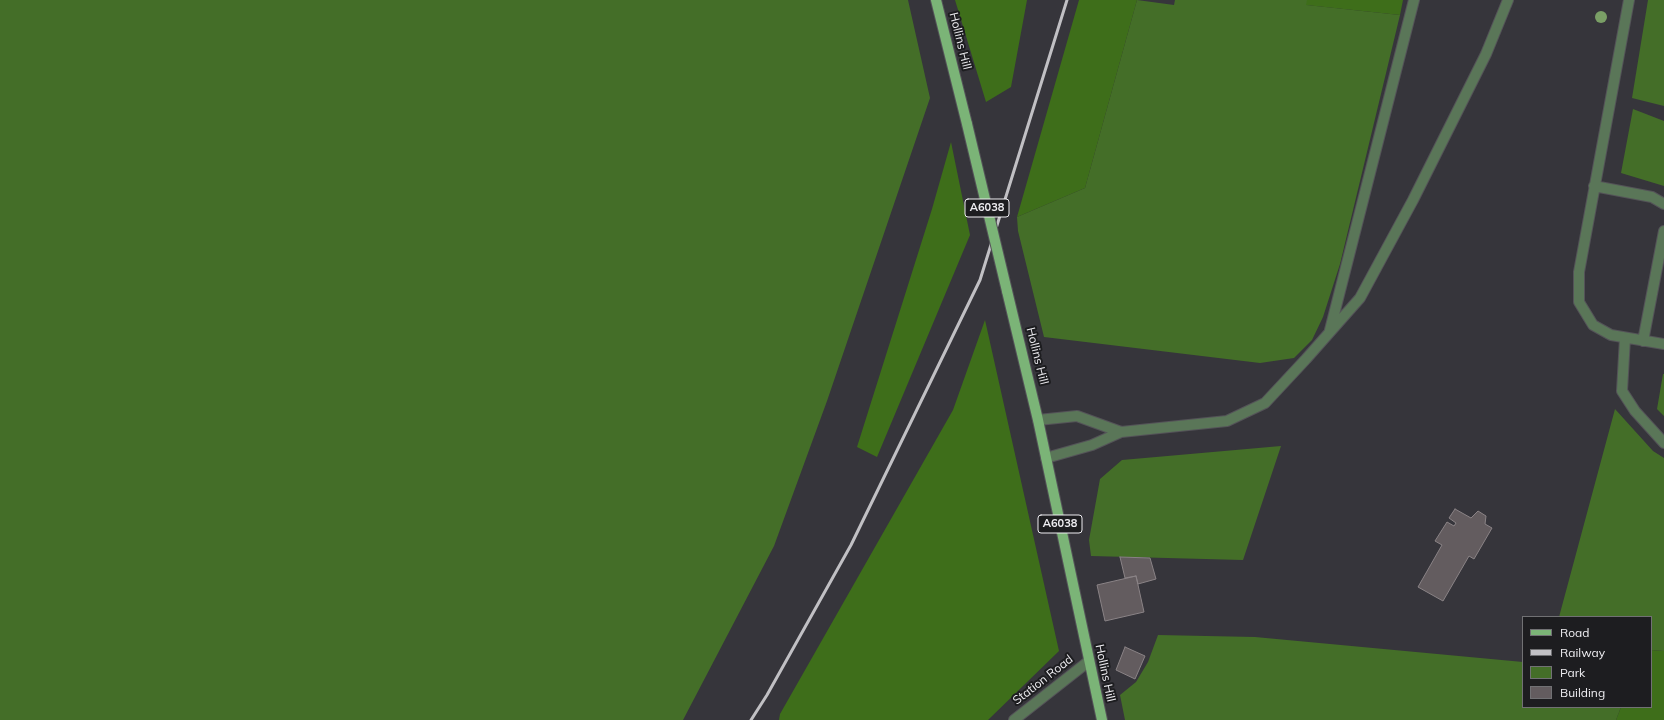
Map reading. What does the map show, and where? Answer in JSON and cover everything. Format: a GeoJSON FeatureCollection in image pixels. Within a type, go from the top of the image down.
{"type":"FeatureCollection","features":[{"type":"Feature","properties":{"kind":"main road","name":"Hollins Hill"},"geometry":{"type":"LineString","coordinates":[[936,0],[1038,420],[1102,720]]}},
{"type":"Feature","properties":{"kind":"street"},"geometry":{"type":"LineString","coordinates":[[1329,332],[1414,0]]}},
{"type":"Feature","properties":{"kind":"street"},"geometry":{"type":"LineString","coordinates":[[1046,458],[1092,445],[1121,432],[1227,421],[1265,403],[1360,298],[1413,200],[1486,54],[1508,0]]}},
{"type":"Feature","properties":{"kind":"street"},"geometry":{"type":"LineString","coordinates":[[1629,0],[1579,272],[1579,302],[1593,325],[1611,335],[1664,344]]}},
{"type":"Feature","properties":{"kind":"street"},"geometry":{"type":"LineString","coordinates":[[1594,186],[1652,197],[1664,204]]}},
{"type":"Feature","properties":{"kind":"street"},"geometry":{"type":"LineString","coordinates":[[1643,341],[1664,231]]}},
{"type":"Feature","properties":{"kind":"street"},"geometry":{"type":"LineString","coordinates":[[1625,338],[1622,391],[1635,411],[1664,443]]}},
{"type":"Feature","properties":{"kind":"street"},"geometry":{"type":"LineString","coordinates":[[1038,420],[1077,416],[1121,432]]}},
{"type":"Feature","properties":{"kind":"street","name":"Station Road"},"geometry":{"type":"LineString","coordinates":[[1014,720],[1089,661]]}},
{"type":"Feature","properties":{"kind":"green space"},"geometry":{"type":"Polygon","coordinates":[[[0,0],[908,0],[930,98],[827,401],[774,546],[683,720],[0,720],[0,0]]]}},
{"type":"Feature","properties":{"kind":"green space"},"geometry":{"type":"Polygon","coordinates":[[[955,0],[1027,0],[1011,87],[986,102],[955,0]]]}},
{"type":"Feature","properties":{"kind":"green space"},"geometry":{"type":"Polygon","coordinates":[[[1079,0],[1137,0],[1085,188],[1017,217],[1079,0]]]}},
{"type":"Feature","properties":{"kind":"green space"},"geometry":{"type":"Polygon","coordinates":[[[1137,0],[1174,5],[1175,0],[1307,0],[1307,5],[1400,15],[1340,264],[1323,317],[1312,340],[1294,358],[1260,363],[1044,337],[1018,231],[1017,217],[1085,188],[1137,0]]]}},
{"type":"Feature","properties":{"kind":"green space"},"geometry":{"type":"Polygon","coordinates":[[[1307,0],[1403,0],[1400,15],[1306,5],[1307,0]]]}},
{"type":"Feature","properties":{"kind":"green space"},"geometry":{"type":"Polygon","coordinates":[[[1648,0],[1664,0],[1664,106],[1632,98],[1648,0]]]}},
{"type":"Feature","properties":{"kind":"green space"},"geometry":{"type":"Polygon","coordinates":[[[1633,109],[1664,121],[1664,186],[1621,173],[1633,109]]]}},
{"type":"Feature","properties":{"kind":"green space"},"geometry":{"type":"Polygon","coordinates":[[[951,142],[970,235],[877,457],[857,447],[932,209],[951,142]]]}},
{"type":"Feature","properties":{"kind":"green space"},"geometry":{"type":"Polygon","coordinates":[[[985,320],[1059,651],[988,720],[779,720],[780,714],[953,410],[985,320]]]}},
{"type":"Feature","properties":{"kind":"green space"},"geometry":{"type":"Polygon","coordinates":[[[1664,374],[1664,416],[1657,409],[1664,374]]]}},
{"type":"Feature","properties":{"kind":"green space"},"geometry":{"type":"Polygon","coordinates":[[[1615,409],[1653,451],[1664,458],[1664,651],[1652,650],[1652,616],[1559,616],[1615,409]]]}},
{"type":"Feature","properties":{"kind":"green space"},"geometry":{"type":"Polygon","coordinates":[[[1281,446],[1243,560],[1091,556],[1089,540],[1100,479],[1122,460],[1281,446]]]}},
{"type":"Feature","properties":{"kind":"green space"},"geometry":{"type":"Polygon","coordinates":[[[1158,635],[1255,637],[1522,662],[1522,708],[1621,708],[1616,720],[1125,720],[1120,695],[1136,682],[1148,662],[1158,635]]]}},
{"type":"Feature","properties":{"kind":"green space"},"geometry":{"type":"Polygon","coordinates":[[[1652,650],[1664,651],[1664,720],[1616,720],[1621,708],[1652,708],[1652,650]]]}},
{"type":"Feature","properties":{"kind":"building"},"geometry":{"type":"Polygon","coordinates":[[[1455,509],[1471,518],[1478,511],[1486,516],[1485,524],[1492,528],[1474,559],[1469,556],[1443,601],[1418,587],[1442,545],[1435,541],[1447,522],[1454,526],[1456,523],[1449,518],[1455,509]]]}},
{"type":"Feature","properties":{"kind":"building"},"geometry":{"type":"Polygon","coordinates":[[[1120,557],[1150,558],[1156,579],[1138,584],[1136,576],[1125,578],[1120,557]]]}},
{"type":"Feature","properties":{"kind":"building"},"geometry":{"type":"Polygon","coordinates":[[[1136,576],[1144,612],[1105,621],[1097,585],[1136,576]]]}},
{"type":"Feature","properties":{"kind":"building"},"geometry":{"type":"Polygon","coordinates":[[[1125,647],[1145,656],[1135,679],[1116,670],[1125,647]]]}},
{"type":"Feature","properties":{"kind":"railway"},"geometry":{"type":"LineString","coordinates":[[751,720],[767,695],[851,545],[980,280],[1067,0]]}}]}
